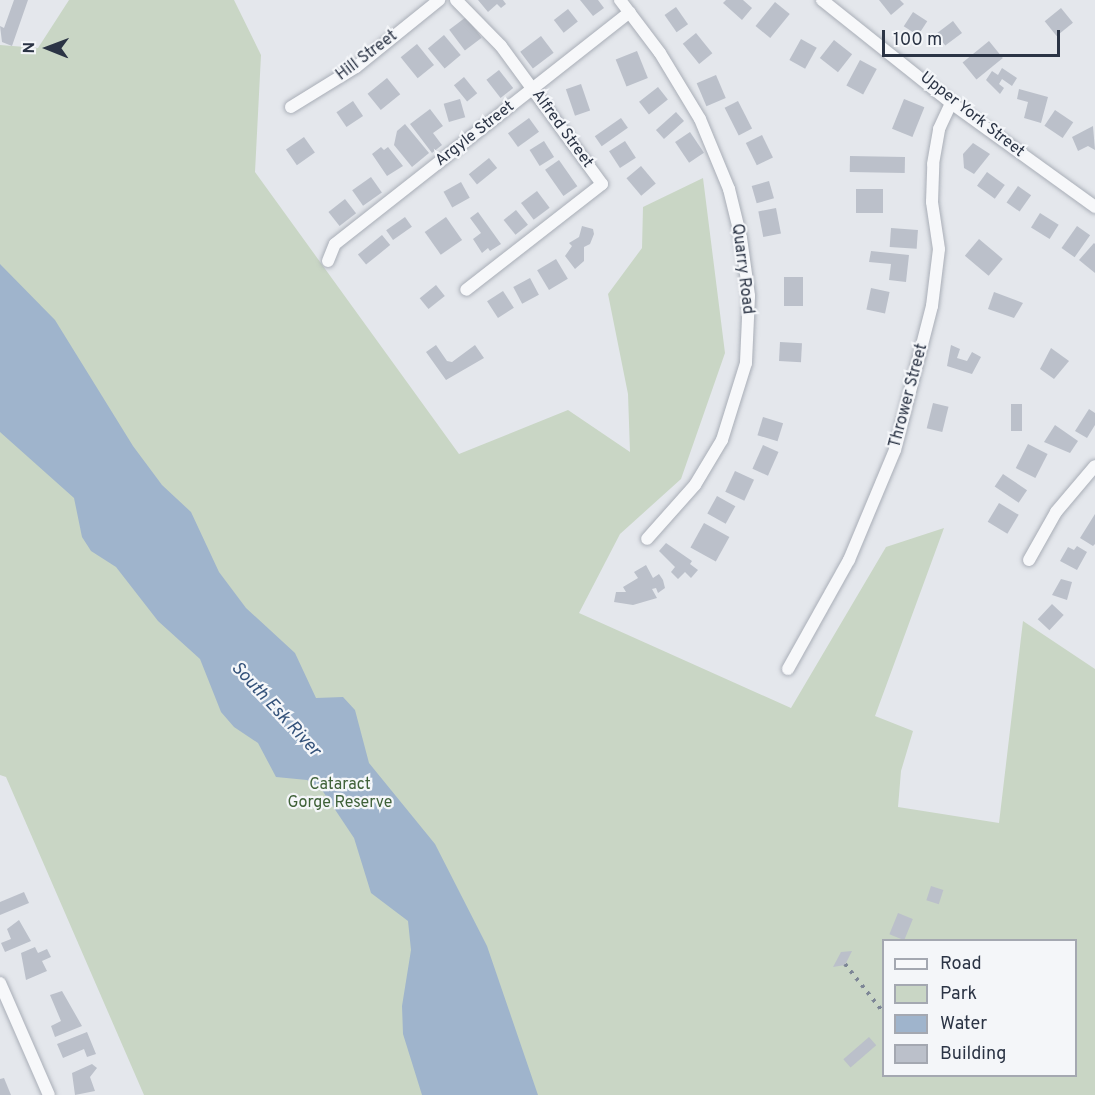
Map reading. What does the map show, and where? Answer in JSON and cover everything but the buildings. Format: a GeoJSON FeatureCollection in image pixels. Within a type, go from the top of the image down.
{"type":"FeatureCollection","features":[{"type":"Feature","properties":{"kind":"street","name":"Hill Street"},"geometry":{"type":"LineString","coordinates":[[291,107],[356,67],[439,0]]}},
{"type":"Feature","properties":{"kind":"street","name":"Alfred Street"},"geometry":{"type":"LineString","coordinates":[[456,0],[481,29],[501,46],[602,184],[466,290]]}},
{"type":"Feature","properties":{"kind":"street","name":"Quarry Road"},"geometry":{"type":"LineString","coordinates":[[620,0],[688,98],[719,164],[741,238],[749,296],[746,363],[722,440],[695,485],[647,539]]}},
{"type":"Feature","properties":{"kind":"street","name":"Upper York Street"},"geometry":{"type":"LineString","coordinates":[[822,0],[951,103],[1095,207]]}},
{"type":"Feature","properties":{"kind":"street","name":"Argyle Street"},"geometry":{"type":"LineString","coordinates":[[328,261],[335,244],[630,12]]}},
{"type":"Feature","properties":{"kind":"street","name":"Thrower Street"},"geometry":{"type":"LineString","coordinates":[[789,669],[849,560],[895,450],[934,295],[939,249],[932,202],[933,164],[939,129],[951,103]]}},
{"type":"Feature","properties":{"kind":"street"},"geometry":{"type":"LineString","coordinates":[[1029,560],[1056,512],[1095,466]]}},
{"type":"Feature","properties":{"kind":"street"},"geometry":{"type":"LineString","coordinates":[[0,983],[49,1095]]}},
{"type":"Feature","properties":{"kind":"green space","name":"Cataract Gorge Reserve"},"geometry":{"type":"Polygon","coordinates":[[[69,0],[234,0],[261,55],[255,172],[459,454],[568,410],[630,452],[628,394],[608,294],[642,248],[643,207],[703,178],[725,353],[681,479],[620,534],[579,613],[791,708],[886,547],[944,528],[875,716],[913,731],[901,771],[898,807],[999,823],[1023,621],[1095,669],[1095,1095],[144,1095],[6,777],[0,775],[0,45],[38,48],[69,0]]]}},
{"type":"Feature","properties":{"kind":"water","name":"South Esk River"},"geometry":{"type":"Polygon","coordinates":[[[0,264],[55,320],[133,446],[162,485],[191,512],[219,572],[246,608],[295,653],[316,698],[343,697],[355,710],[369,763],[435,844],[487,946],[538,1095],[422,1095],[403,1034],[402,1006],[411,950],[408,921],[371,893],[354,838],[322,790],[307,780],[276,777],[258,743],[234,727],[221,712],[200,659],[158,621],[116,567],[91,551],[82,537],[74,498],[0,432],[0,264]]]}},
{"type":"Feature","properties":{"kind":"railway"},"geometry":{"type":"LineString","coordinates":[[845,964],[882,1011]]}}]}
